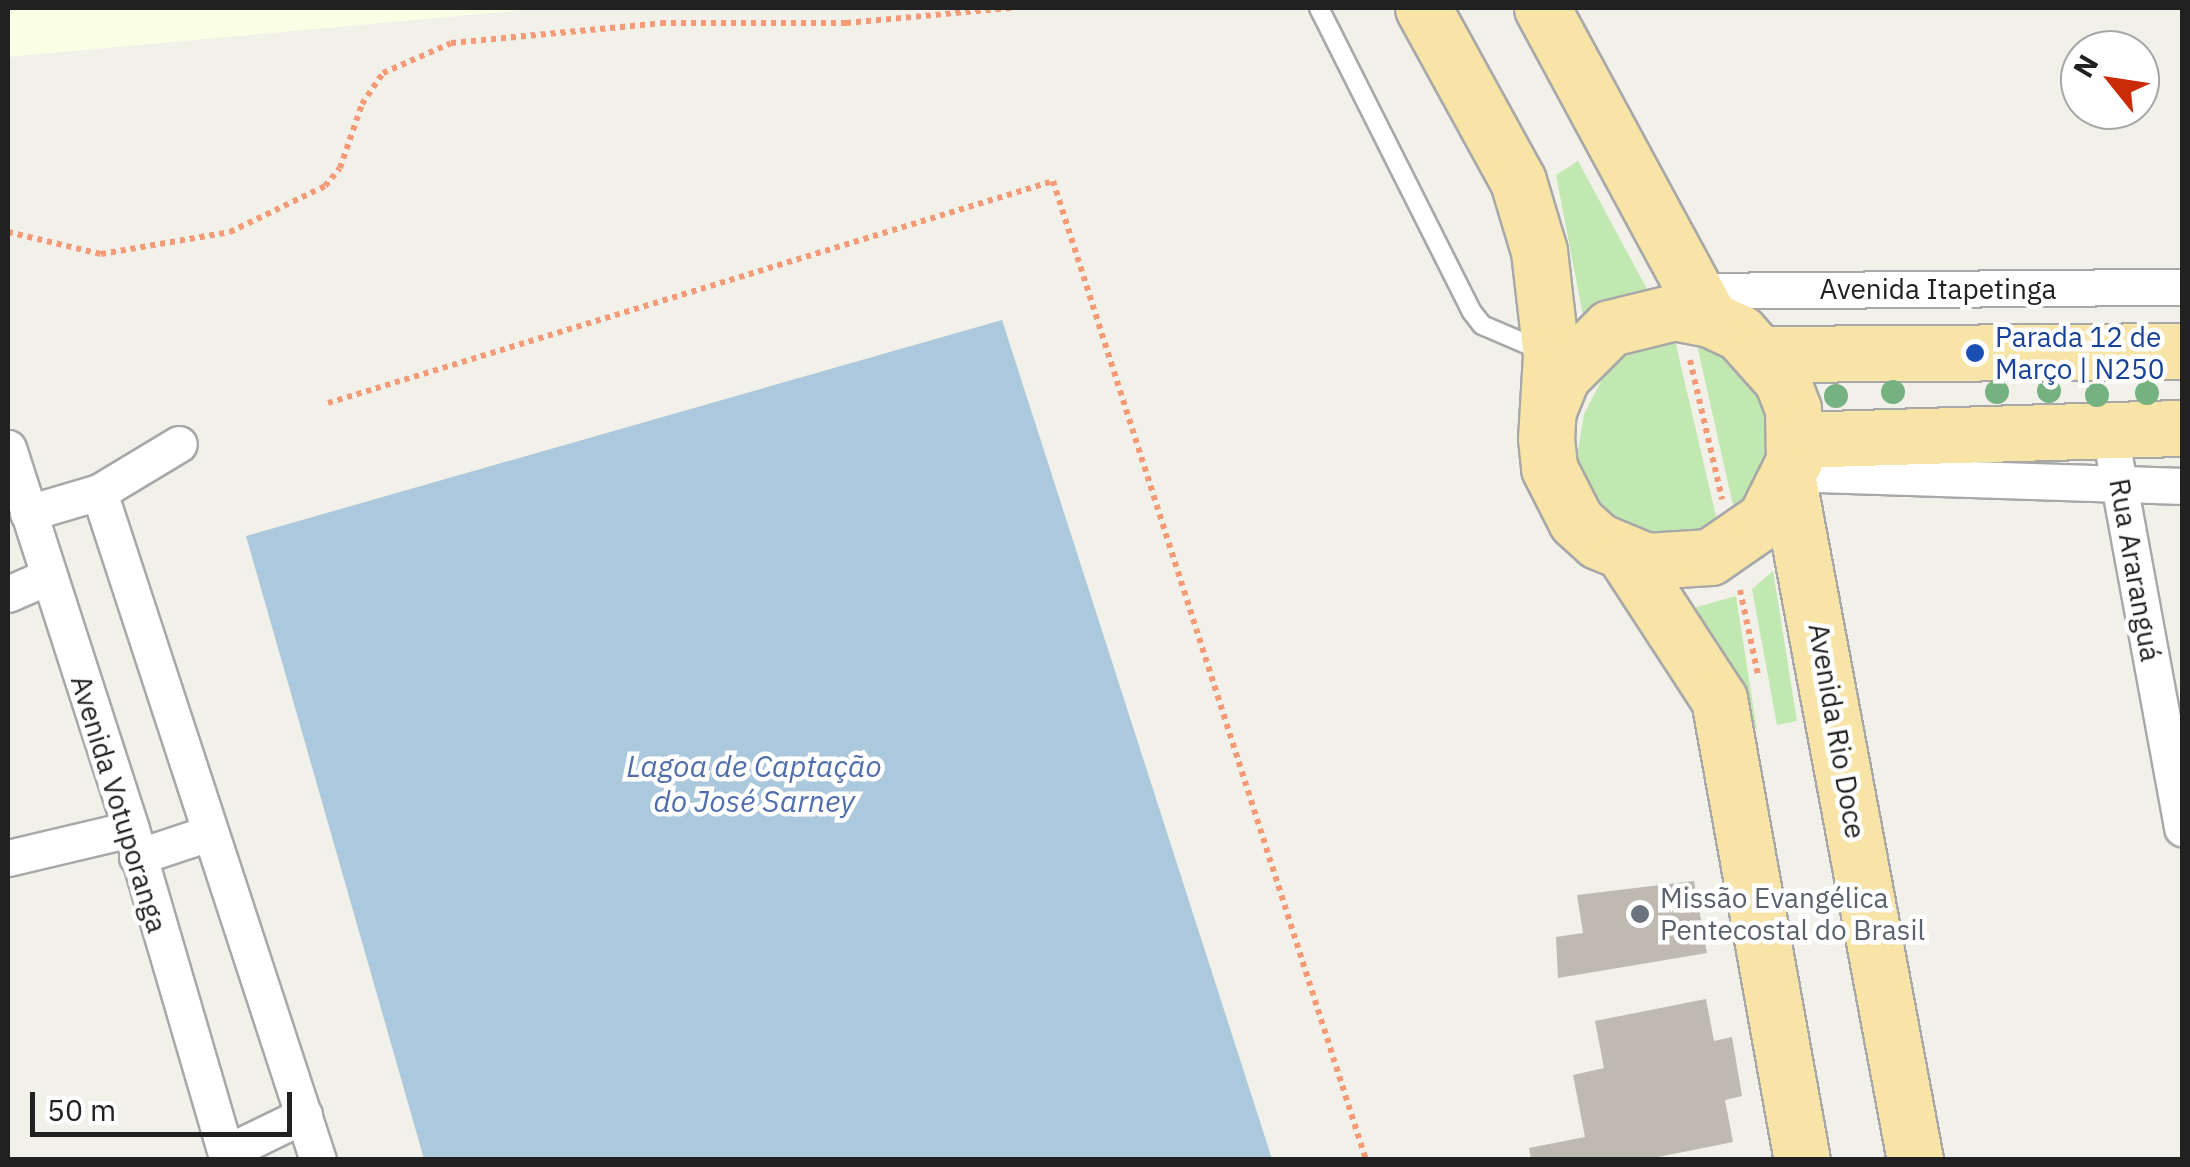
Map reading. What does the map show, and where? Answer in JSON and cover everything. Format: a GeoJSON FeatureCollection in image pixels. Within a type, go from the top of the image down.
{"type":"FeatureCollection","features":[{"type":"Feature","properties":{"kind":"main road"},"geometry":{"type":"LineString","coordinates":[[1423,8],[1518,181],[1539,252],[1551,354],[1546,438],[1560,496],[1598,541],[1625,555],[1689,562],[1731,548],[1766,519],[1791,465],[2109,429],[2182,428]]}},
{"type":"Feature","properties":{"kind":"main road","name":"Avenida Rio Doce"},"geometry":{"type":"LineString","coordinates":[[1542,8],[1702,305],[1764,354],[1793,409],[1791,465],[1915,1160]]}},
{"type":"Feature","properties":{"kind":"main road"},"geometry":{"type":"LineString","coordinates":[[1550,408],[1562,376],[1610,328],[1702,305]]}},
{"type":"Feature","properties":{"kind":"main road"},"geometry":{"type":"LineString","coordinates":[[1764,354],[2182,352]]}},
{"type":"Feature","properties":{"kind":"main road"},"geometry":{"type":"LineString","coordinates":[[1625,555],[1686,643],[1723,715],[1802,1160]]}},
{"type":"Feature","properties":{"kind":"street","name":"Avenida Itapetinga"},"geometry":{"type":"LineString","coordinates":[[1702,305],[2182,287]]}},
{"type":"Feature","properties":{"kind":"street","name":"Rua Araranguá"},"geometry":{"type":"LineString","coordinates":[[2109,429],[2181,807]]}},
{"type":"Feature","properties":{"kind":"street"},"geometry":{"type":"LineString","coordinates":[[28,513],[99,492],[179,444]]}},
{"type":"Feature","properties":{"kind":"street","name":"Avenida Votuporanga"},"geometry":{"type":"LineString","coordinates":[[8,448],[134,843],[227,1156]]}},
{"type":"Feature","properties":{"kind":"street"},"geometry":{"type":"LineString","coordinates":[[1791,465],[2119,487],[2182,486]]}},
{"type":"Feature","properties":{"kind":"street"},"geometry":{"type":"LineString","coordinates":[[99,492],[318,1160]]}},
{"type":"Feature","properties":{"kind":"street"},"geometry":{"type":"LineString","coordinates":[[8,594],[47,578]]}},
{"type":"Feature","properties":{"kind":"street"},"geometry":{"type":"LineString","coordinates":[[8,858],[209,832]]}},
{"type":"Feature","properties":{"kind":"street"},"geometry":{"type":"LineString","coordinates":[[227,1156],[304,1116]]}},
{"type":"Feature","properties":{"kind":"lane"},"geometry":{"type":"LineString","coordinates":[[1319,8],[1472,312],[1497,334],[1551,354]]}},
{"type":"Feature","properties":{"kind":"path"},"geometry":{"type":"LineString","coordinates":[[8,232],[101,254],[230,232],[324,186],[340,168],[362,104],[383,73],[451,43],[661,24],[846,22],[1012,8]]}},
{"type":"Feature","properties":{"kind":"path"},"geometry":{"type":"LineString","coordinates":[[328,403],[1053,181],[1366,1160]]}},
{"type":"Feature","properties":{"kind":"shaded area"},"geometry":{"type":"Polygon","coordinates":[[[8,8],[547,8],[8,57],[8,8]]]}},
{"type":"Feature","properties":{"kind":"green space"},"geometry":{"type":"Polygon","coordinates":[[[1578,161],[1647,289],[1606,303],[1584,321],[1556,175],[1578,161]]]}},
{"type":"Feature","properties":{"kind":"green space"},"geometry":{"type":"Polygon","coordinates":[[[1674,336],[1722,542],[1608,530],[1576,463],[1584,414],[1608,368],[1638,343],[1674,336]]]}},
{"type":"Feature","properties":{"kind":"green space"},"geometry":{"type":"Polygon","coordinates":[[[1695,336],[1723,342],[1786,423],[1739,532],[1695,336]]]}},
{"type":"Feature","properties":{"kind":"green space"},"geometry":{"type":"Polygon","coordinates":[[[1773,571],[1797,721],[1777,725],[1752,589],[1773,571]]]}},
{"type":"Feature","properties":{"kind":"green space"},"geometry":{"type":"Polygon","coordinates":[[[1736,596],[1757,731],[1690,609],[1736,596]]]}},
{"type":"Feature","properties":{"kind":"water","name":"Lagoa de Captação do José Sarney"},"geometry":{"type":"Polygon","coordinates":[[[1002,320],[1272,1159],[424,1159],[246,536],[1002,320]]]}},
{"type":"Feature","properties":{"kind":"building","name":"Missão Evangélica Pentecostal do Brasil"},"geometry":{"type":"Polygon","coordinates":[[[1694,881],[1707,953],[1558,978],[1556,937],[1583,933],[1577,895],[1694,881]]]}},
{"type":"Feature","properties":{"kind":"building"},"geometry":{"type":"Polygon","coordinates":[[[1706,999],[1714,1041],[1732,1037],[1742,1096],[1725,1100],[1733,1142],[1643,1160],[1531,1160],[1529,1148],[1585,1137],[1573,1075],[1604,1068],[1595,1021],[1706,999]]]}},
{"type":"Feature","properties":{"kind":"place","name":"Parada 12 de Março | N250"},"geometry":{"type":"Point","coordinates":[1975,353]}},
{"type":"Feature","properties":{"kind":"place","name":"Missão Evangélica Pentecostal do Brasil"},"geometry":{"type":"Point","coordinates":[1640,914]}}]}
